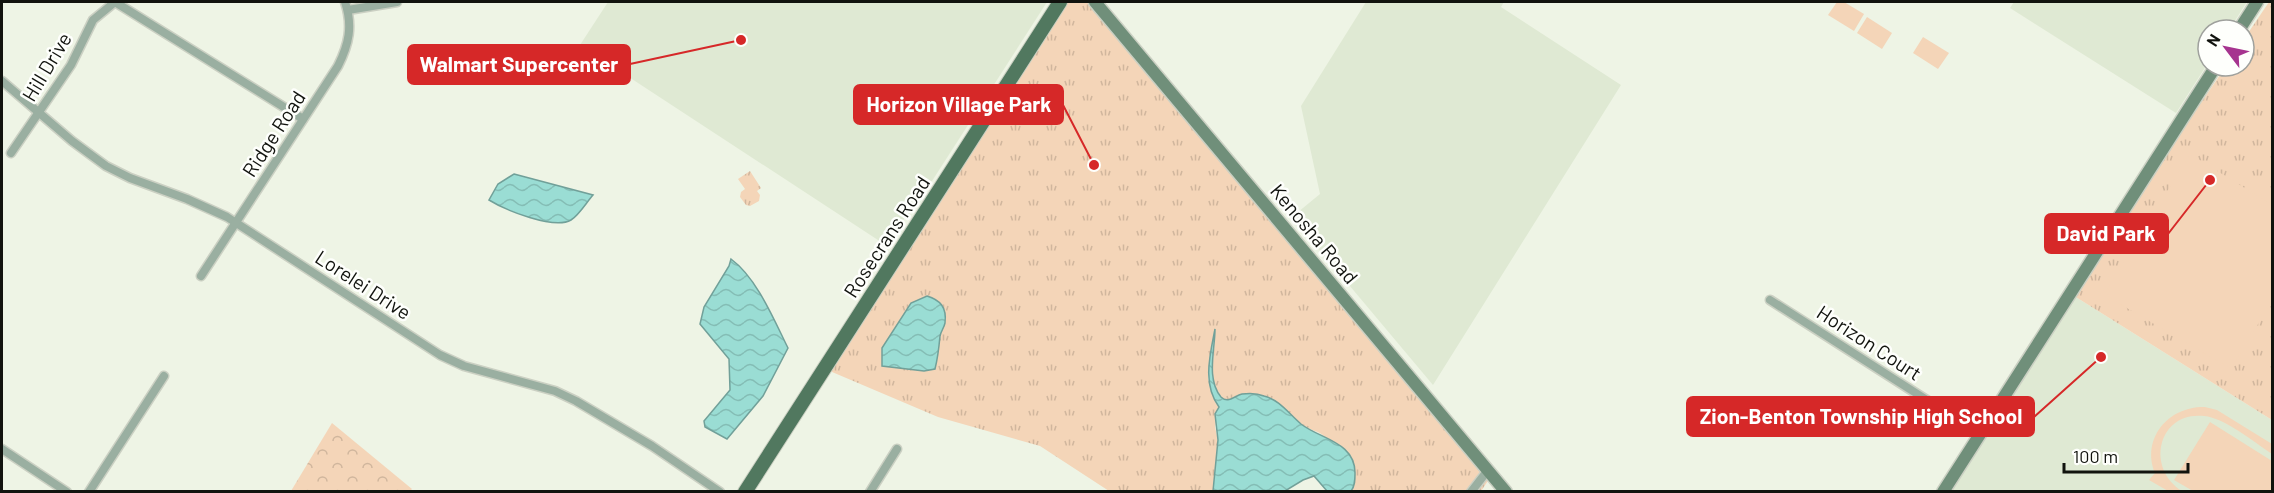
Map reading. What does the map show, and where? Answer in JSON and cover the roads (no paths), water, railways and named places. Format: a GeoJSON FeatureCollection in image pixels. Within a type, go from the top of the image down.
{"type":"FeatureCollection","features":[{"type":"Feature","properties":{"kind":"main road","name":"Rosecrans Road"},"geometry":{"type":"LineString","coordinates":[[745,492],[1060,2]]}},
{"type":"Feature","properties":{"kind":"street"},"geometry":{"type":"LineString","coordinates":[[115,2],[303,119]]}},
{"type":"Feature","properties":{"kind":"street","name":"Hill Drive"},"geometry":{"type":"LineString","coordinates":[[10,153],[71,65],[93,20],[115,2]]}},
{"type":"Feature","properties":{"kind":"street"},"geometry":{"type":"LineString","coordinates":[[347,6],[397,2]]}},
{"type":"Feature","properties":{"kind":"street","name":"Kenosha Road"},"geometry":{"type":"LineString","coordinates":[[1095,2],[1488,470],[1498,489]]}},
{"type":"Feature","properties":{"kind":"street"},"geometry":{"type":"LineString","coordinates":[[2247,18],[2257,2]]}},
{"type":"Feature","properties":{"kind":"street","name":"Ridge Road"},"geometry":{"type":"LineString","coordinates":[[201,276],[338,66],[350,29],[347,6]]}},
{"type":"Feature","properties":{"kind":"street"},"geometry":{"type":"LineString","coordinates":[[1943,492],[2208,78]]}},
{"type":"Feature","properties":{"kind":"street","name":"Lorelei Drive"},"geometry":{"type":"LineString","coordinates":[[2,81],[89,155],[106,166],[130,178],[209,208],[236,223],[440,355],[464,366],[555,392],[576,401],[652,446],[720,492]]}},
{"type":"Feature","properties":{"kind":"street","name":"Horizon Court"},"geometry":{"type":"LineString","coordinates":[[1770,300],[1980,434]]}},
{"type":"Feature","properties":{"kind":"street"},"geometry":{"type":"LineString","coordinates":[[88,492],[164,376]]}},
{"type":"Feature","properties":{"kind":"street"},"geometry":{"type":"LineString","coordinates":[[870,492],[897,448]]}},
{"type":"Feature","properties":{"kind":"street"},"geometry":{"type":"LineString","coordinates":[[2,449],[67,492]]}},
{"type":"Feature","properties":{"kind":"street"},"geometry":{"type":"LineString","coordinates":[[1471,492],[1488,470]]}},
{"type":"Feature","properties":{"kind":"water"},"geometry":{"type":"Polygon","coordinates":[[[514,174],[593,195],[571,220],[542,221],[506,209],[489,200],[498,184],[514,174]]]}},
{"type":"Feature","properties":{"kind":"water"},"geometry":{"type":"Polygon","coordinates":[[[731,259],[757,288],[788,348],[763,396],[727,439],[705,427],[704,421],[730,390],[729,359],[700,324],[704,307],[731,259]]]}},
{"type":"Feature","properties":{"kind":"water"},"geometry":{"type":"Polygon","coordinates":[[[927,296],[939,302],[945,313],[935,369],[924,371],[882,366],[882,348],[911,303],[927,296]]]}},
{"type":"Feature","properties":{"kind":"water"},"geometry":{"type":"Polygon","coordinates":[[[1215,329],[1212,364],[1216,390],[1221,397],[1229,400],[1250,393],[1270,398],[1280,404],[1301,424],[1343,448],[1354,463],[1355,481],[1351,491],[1327,491],[1314,476],[1285,491],[1213,491],[1218,440],[1215,414],[1219,407],[1210,389],[1209,369],[1215,329]]]}},
{"type":"Feature","properties":{"kind":"place","name":"Walmart Supercenter"},"geometry":{"type":"Point","coordinates":[741,40]}},
{"type":"Feature","properties":{"kind":"place","name":"Horizon Village Park"},"geometry":{"type":"Point","coordinates":[1094,165]}},
{"type":"Feature","properties":{"kind":"place","name":"David Park"},"geometry":{"type":"Point","coordinates":[2210,180]}},
{"type":"Feature","properties":{"kind":"place","name":"Zion-Benton Township High School"},"geometry":{"type":"Point","coordinates":[2101,357]}}]}
